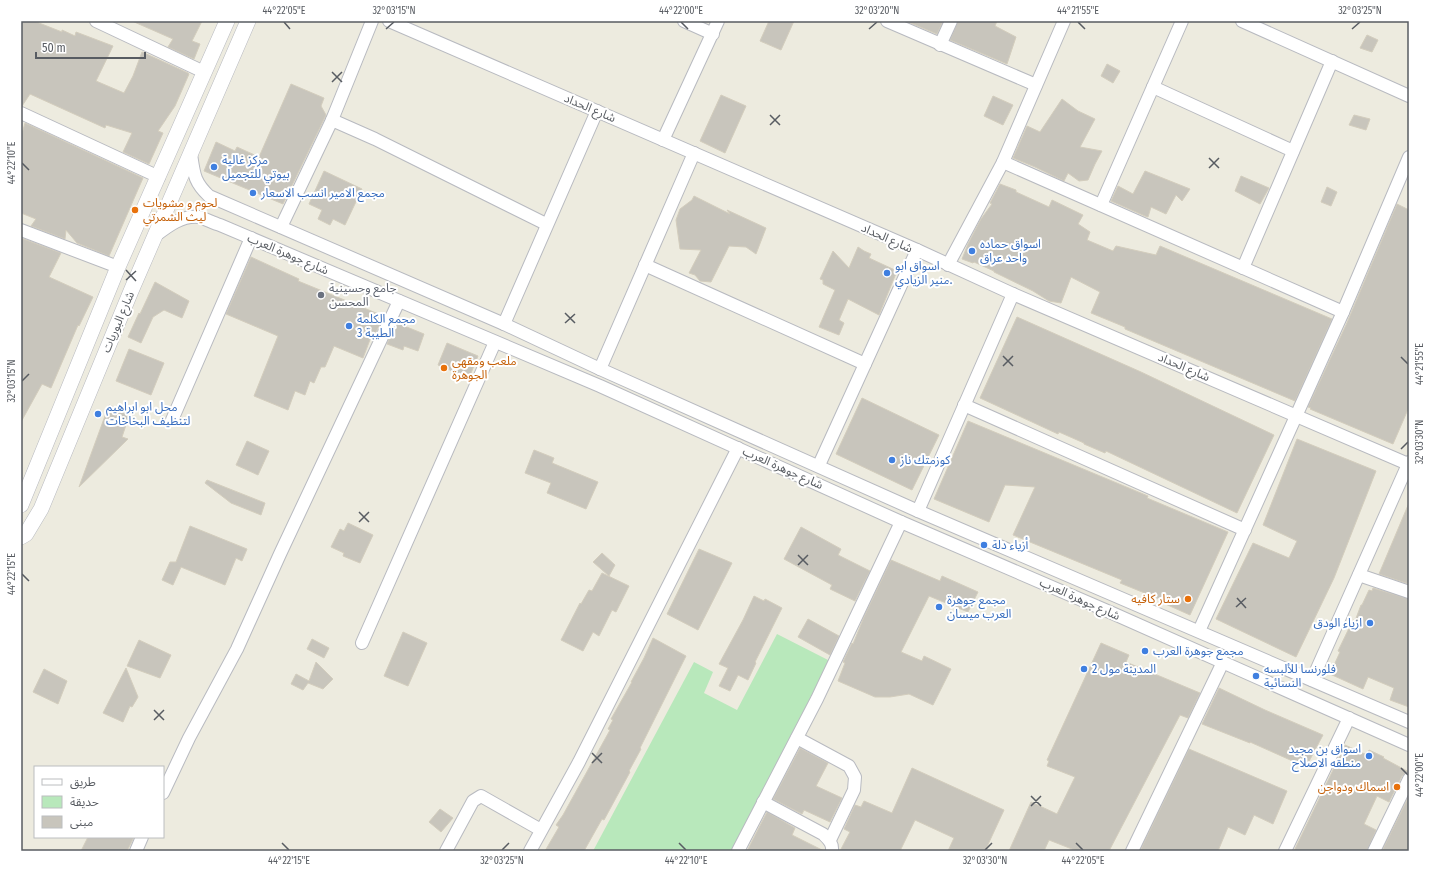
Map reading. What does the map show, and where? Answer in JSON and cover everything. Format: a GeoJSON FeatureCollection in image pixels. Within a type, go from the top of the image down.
{"type":"FeatureCollection","features":[{"type":"Feature","properties":{"kind":"street","name":"شارع البوريات"},"geometry":{"type":"LineString","coordinates":[[21,505],[118,267],[227,21]]}},
{"type":"Feature","properties":{"kind":"street","name":"شارع البوريات"},"geometry":{"type":"LineString","coordinates":[[23,536],[41,509],[94,380],[248,21]]}},
{"type":"Feature","properties":{"kind":"street"},"geometry":{"type":"LineString","coordinates":[[281,227],[332,120],[372,21]]}},
{"type":"Feature","properties":{"kind":"street","name":"شارع الحداد"},"geometry":{"type":"LineString","coordinates":[[389,21],[916,250],[1013,294],[1408,463]]}},
{"type":"Feature","properties":{"kind":"street"},"geometry":{"type":"LineString","coordinates":[[684,21],[713,34]]}},
{"type":"Feature","properties":{"kind":"street"},"geometry":{"type":"LineString","coordinates":[[663,140],[718,21]]}},
{"type":"Feature","properties":{"kind":"street"},"geometry":{"type":"LineString","coordinates":[[887,21],[1036,85]]}},
{"type":"Feature","properties":{"kind":"street"},"geometry":{"type":"LineString","coordinates":[[940,44],[950,21]]}},
{"type":"Feature","properties":{"kind":"street"},"geometry":{"type":"LineString","coordinates":[[948,265],[1003,162],[1064,21]]}},
{"type":"Feature","properties":{"kind":"street"},"geometry":{"type":"LineString","coordinates":[[1101,205],[1182,21]]}},
{"type":"Feature","properties":{"kind":"street"},"geometry":{"type":"LineString","coordinates":[[1242,21],[1409,96]]}},
{"type":"Feature","properties":{"kind":"street"},"geometry":{"type":"LineString","coordinates":[[100,22],[204,72]]}},
{"type":"Feature","properties":{"kind":"street"},"geometry":{"type":"LineString","coordinates":[[1243,268],[1332,61]]}},
{"type":"Feature","properties":{"kind":"street"},"geometry":{"type":"LineString","coordinates":[[1153,87],[1293,151]]}},
{"type":"Feature","properties":{"kind":"street"},"geometry":{"type":"LineString","coordinates":[[504,324],[546,224],[597,111]]}},
{"type":"Feature","properties":{"kind":"street"},"geometry":{"type":"LineString","coordinates":[[21,113],[159,177]]}},
{"type":"Feature","properties":{"kind":"street"},"geometry":{"type":"LineString","coordinates":[[332,120],[375,139],[546,224]]}},
{"type":"Feature","properties":{"kind":"street"},"geometry":{"type":"LineString","coordinates":[[600,369],[694,153]]}},
{"type":"Feature","properties":{"kind":"street","name":"شارع جوهرة العرب"},"geometry":{"type":"LineString","coordinates":[[191,154],[194,176],[200,188],[209,196],[504,324],[600,369],[918,510],[1409,722]]}},
{"type":"Feature","properties":{"kind":"street"},"geometry":{"type":"LineString","coordinates":[[1199,632],[1343,312],[1409,157]]}},
{"type":"Feature","properties":{"kind":"street"},"geometry":{"type":"LineString","coordinates":[[1003,162],[1343,312]]}},
{"type":"Feature","properties":{"kind":"street","name":"شارع جوهرة العرب"},"geometry":{"type":"LineString","coordinates":[[156,236],[167,227],[188,217],[199,218],[250,238],[600,386],[901,522],[1097,606],[1409,745]]}},
{"type":"Feature","properties":{"kind":"street"},"geometry":{"type":"LineString","coordinates":[[21,230],[118,267]]}},
{"type":"Feature","properties":{"kind":"street"},"geometry":{"type":"LineString","coordinates":[[172,420],[250,238]]}},
{"type":"Feature","properties":{"kind":"street"},"geometry":{"type":"LineString","coordinates":[[819,465],[916,250]]}},
{"type":"Feature","properties":{"kind":"street"},"geometry":{"type":"LineString","coordinates":[[646,265],[865,364]]}},
{"type":"Feature","properties":{"kind":"street"},"geometry":{"type":"LineString","coordinates":[[918,510],[1013,294]]}},
{"type":"Feature","properties":{"kind":"street"},"geometry":{"type":"LineString","coordinates":[[164,791],[189,738],[237,650],[280,554],[399,301]]}},
{"type":"Feature","properties":{"kind":"street"},"geometry":{"type":"LineString","coordinates":[[362,643],[495,342]]}},
{"type":"Feature","properties":{"kind":"street"},"geometry":{"type":"LineString","coordinates":[[74,375],[77,381],[82,384],[89,384],[94,380]]}},
{"type":"Feature","properties":{"kind":"street"},"geometry":{"type":"LineString","coordinates":[[964,405],[1245,530]]}},
{"type":"Feature","properties":{"kind":"street"},"geometry":{"type":"LineString","coordinates":[[57,417],[68,415],[77,422]]}},
{"type":"Feature","properties":{"kind":"street"},"geometry":{"type":"LineString","coordinates":[[530,851],[579,762],[738,448]]}},
{"type":"Feature","properties":{"kind":"street"},"geometry":{"type":"LineString","coordinates":[[1312,680],[1408,463]]}},
{"type":"Feature","properties":{"kind":"street"},"geometry":{"type":"LineString","coordinates":[[738,851],[817,699],[901,522]]}},
{"type":"Feature","properties":{"kind":"street"},"geometry":{"type":"LineString","coordinates":[[1359,575],[1409,592]]}},
{"type":"Feature","properties":{"kind":"street"},"geometry":{"type":"LineString","coordinates":[[1132,851],[1223,662]]}},
{"type":"Feature","properties":{"kind":"street"},"geometry":{"type":"LineString","coordinates":[[1285,851],[1349,718]]}},
{"type":"Feature","properties":{"kind":"street"},"geometry":{"type":"LineString","coordinates":[[797,738],[849,766],[856,777],[854,790],[831,846]]}},
{"type":"Feature","properties":{"kind":"street"},"geometry":{"type":"LineString","coordinates":[[1374,851],[1409,779]]}},
{"type":"Feature","properties":{"kind":"street"},"geometry":{"type":"LineString","coordinates":[[446,851],[473,800],[481,796],[541,830]]}},
{"type":"Feature","properties":{"kind":"street"},"geometry":{"type":"LineString","coordinates":[[763,802],[823,834],[831,846]]}},
{"type":"Feature","properties":{"kind":"street"},"geometry":{"type":"LineString","coordinates":[[136,851],[142,838]]}},
{"type":"Feature","properties":{"kind":"green space"},"geometry":{"type":"Polygon","coordinates":[[[777,634],[830,661],[731,851],[593,851],[694,662],[713,672],[704,693],[737,710],[777,634]]]}},
{"type":"Feature","properties":{"kind":"building"},"geometry":{"type":"Polygon","coordinates":[[[21,21],[34,21],[75,36],[76,32],[113,46],[96,81],[124,93],[133,76],[142,52],[189,74],[175,106],[158,131],[163,133],[149,164],[123,152],[132,133],[106,125],[105,128],[30,94],[21,106],[21,21]]]}},
{"type":"Feature","properties":{"kind":"building"},"geometry":{"type":"Polygon","coordinates":[[[132,21],[202,21],[192,41],[200,44],[194,59],[168,47],[173,39],[132,21]]]}},
{"type":"Feature","properties":{"kind":"building"},"geometry":{"type":"Polygon","coordinates":[[[769,21],[794,21],[781,50],[760,41],[769,21]]]}},
{"type":"Feature","properties":{"kind":"building"},"geometry":{"type":"Polygon","coordinates":[[[906,21],[943,21],[937,34],[906,21]]]}},
{"type":"Feature","properties":{"kind":"building"},"geometry":{"type":"Polygon","coordinates":[[[958,21],[997,21],[995,26],[1016,37],[1007,64],[950,40],[958,21]]]}},
{"type":"Feature","properties":{"kind":"building"},"geometry":{"type":"Polygon","coordinates":[[[1367,35],[1378,40],[1372,52],[1360,48],[1367,35]]]}},
{"type":"Feature","properties":{"kind":"building"},"geometry":{"type":"Polygon","coordinates":[[[1107,64],[1120,71],[1113,83],[1101,76],[1107,64]]]}},
{"type":"Feature","properties":{"kind":"building"},"geometry":{"type":"Polygon","coordinates":[[[291,84],[324,98],[321,106],[326,115],[283,204],[204,171],[216,142],[235,151],[237,147],[259,157],[291,84]]]}},
{"type":"Feature","properties":{"kind":"building"},"geometry":{"type":"Polygon","coordinates":[[[721,95],[746,106],[725,153],[700,141],[721,95]]]}},
{"type":"Feature","properties":{"kind":"building"},"geometry":{"type":"Polygon","coordinates":[[[993,96],[1013,105],[1003,125],[984,116],[993,96]]]}},
{"type":"Feature","properties":{"kind":"building"},"geometry":{"type":"Polygon","coordinates":[[[1062,99],[1078,111],[1095,119],[1080,147],[1102,151],[1088,180],[1079,181],[1068,173],[1064,181],[1013,158],[1027,126],[1040,132],[1062,99]]]}},
{"type":"Feature","properties":{"kind":"building"},"geometry":{"type":"Polygon","coordinates":[[[1354,115],[1370,119],[1366,130],[1349,125],[1354,115]]]}},
{"type":"Feature","properties":{"kind":"building"},"geometry":{"type":"Polygon","coordinates":[[[25,123],[143,178],[109,256],[77,243],[66,230],[65,239],[31,226],[36,219],[21,213],[21,137],[25,123]]]}},
{"type":"Feature","properties":{"kind":"building"},"geometry":{"type":"Polygon","coordinates":[[[324,171],[362,189],[345,225],[333,219],[330,225],[318,219],[322,210],[309,204],[324,171]]]}},
{"type":"Feature","properties":{"kind":"building"},"geometry":{"type":"Polygon","coordinates":[[[1145,171],[1190,189],[1182,201],[1176,195],[1166,214],[1151,207],[1148,217],[1111,201],[1118,186],[1133,194],[1145,171]]]}},
{"type":"Feature","properties":{"kind":"building"},"geometry":{"type":"Polygon","coordinates":[[[1241,176],[1269,188],[1260,204],[1235,191],[1241,176]]]}},
{"type":"Feature","properties":{"kind":"building"},"geometry":{"type":"Polygon","coordinates":[[[1000,184],[1016,190],[1016,192],[1049,207],[1052,200],[1083,215],[1078,224],[1090,232],[1087,240],[1113,251],[1116,246],[1156,255],[1160,246],[1332,319],[1295,401],[1125,329],[1125,327],[1091,313],[1100,292],[1071,277],[1061,303],[1049,301],[994,271],[974,262],[973,263],[962,259],[981,219],[992,204],[990,203],[1000,184]]]}},
{"type":"Feature","properties":{"kind":"building"},"geometry":{"type":"Polygon","coordinates":[[[1327,187],[1337,192],[1331,206],[1321,202],[1327,187]]]}},
{"type":"Feature","properties":{"kind":"building"},"geometry":{"type":"Polygon","coordinates":[[[694,196],[730,214],[727,210],[766,228],[756,254],[746,247],[729,246],[711,282],[700,281],[695,275],[689,273],[701,250],[680,249],[676,220],[680,209],[692,200],[694,196]]]}},
{"type":"Feature","properties":{"kind":"building"},"geometry":{"type":"Polygon","coordinates":[[[1397,204],[1409,210],[1409,407],[1393,444],[1308,407],[1346,325],[1397,204]]]}},
{"type":"Feature","properties":{"kind":"building"},"geometry":{"type":"Polygon","coordinates":[[[21,238],[61,253],[49,277],[93,297],[79,326],[78,325],[51,388],[42,384],[21,422],[21,238]]]}},
{"type":"Feature","properties":{"kind":"building"},"geometry":{"type":"Polygon","coordinates":[[[858,247],[871,254],[869,258],[897,271],[879,315],[848,299],[839,320],[844,323],[839,335],[819,327],[835,290],[823,284],[823,280],[820,279],[833,251],[849,268],[858,247]]]}},
{"type":"Feature","properties":{"kind":"building"},"geometry":{"type":"Polygon","coordinates":[[[251,257],[299,279],[298,281],[381,315],[380,317],[383,318],[373,338],[371,337],[363,358],[334,346],[325,367],[321,367],[314,383],[310,381],[305,395],[295,391],[288,410],[254,396],[278,336],[226,314],[251,257]]]}},
{"type":"Feature","properties":{"kind":"building"},"geometry":{"type":"Polygon","coordinates":[[[155,282],[189,301],[182,318],[164,310],[153,317],[141,343],[128,337],[155,282]]]}},
{"type":"Feature","properties":{"kind":"building"},"geometry":{"type":"Polygon","coordinates":[[[1017,317],[1141,372],[1274,435],[1237,513],[1106,451],[1105,453],[1059,432],[1058,434],[980,398],[1017,317]]]}},
{"type":"Feature","properties":{"kind":"building"},"geometry":{"type":"Polygon","coordinates":[[[397,323],[424,334],[418,351],[404,346],[403,350],[387,344],[397,323]]]}},
{"type":"Feature","properties":{"kind":"building"},"geometry":{"type":"Polygon","coordinates":[[[447,343],[478,356],[469,378],[438,365],[447,343]]]}},
{"type":"Feature","properties":{"kind":"building"},"geometry":{"type":"Polygon","coordinates":[[[129,349],[164,363],[151,395],[116,381],[129,349]]]}},
{"type":"Feature","properties":{"kind":"building"},"geometry":{"type":"Polygon","coordinates":[[[862,398],[939,435],[912,490],[836,454],[862,398]]]}},
{"type":"Feature","properties":{"kind":"building"},"geometry":{"type":"Polygon","coordinates":[[[109,405],[130,413],[122,437],[128,439],[79,487],[109,405]]]}},
{"type":"Feature","properties":{"kind":"building"},"geometry":{"type":"Polygon","coordinates":[[[968,421],[1148,496],[1147,498],[1228,532],[1190,615],[1161,602],[1162,600],[1120,583],[1122,580],[1013,535],[1035,487],[1005,485],[989,522],[934,499],[968,421]]]}},
{"type":"Feature","properties":{"kind":"building"},"geometry":{"type":"Polygon","coordinates":[[[1297,439],[1376,471],[1334,578],[1296,657],[1216,619],[1253,543],[1289,558],[1297,541],[1263,525],[1297,439]]]}},
{"type":"Feature","properties":{"kind":"building"},"geometry":{"type":"Polygon","coordinates":[[[247,441],[269,451],[258,475],[236,465],[247,441]]]}},
{"type":"Feature","properties":{"kind":"building"},"geometry":{"type":"Polygon","coordinates":[[[534,450],[554,458],[552,463],[598,482],[586,509],[547,493],[551,483],[525,473],[534,450]]]}},
{"type":"Feature","properties":{"kind":"building"},"geometry":{"type":"Polygon","coordinates":[[[207,480],[265,503],[261,515],[231,503],[205,483],[207,480]]]}},
{"type":"Feature","properties":{"kind":"building"},"geometry":{"type":"Polygon","coordinates":[[[1409,503],[1409,584],[1379,574],[1409,503]]]}},
{"type":"Feature","properties":{"kind":"building"},"geometry":{"type":"Polygon","coordinates":[[[348,523],[373,535],[360,563],[343,556],[344,553],[331,547],[340,529],[344,531],[348,523]]]}},
{"type":"Feature","properties":{"kind":"building"},"geometry":{"type":"Polygon","coordinates":[[[190,526],[247,549],[242,561],[236,558],[225,585],[181,567],[173,585],[162,580],[170,562],[176,562],[190,526]]]}},
{"type":"Feature","properties":{"kind":"building"},"geometry":{"type":"Polygon","coordinates":[[[801,527],[841,549],[838,555],[870,571],[855,601],[830,589],[832,585],[784,559],[801,527]]]}},
{"type":"Feature","properties":{"kind":"building"},"geometry":{"type":"Polygon","coordinates":[[[699,549],[732,563],[698,630],[667,614],[699,549]]]}},
{"type":"Feature","properties":{"kind":"building"},"geometry":{"type":"Polygon","coordinates":[[[602,553],[615,565],[609,576],[593,562],[602,553]]]}},
{"type":"Feature","properties":{"kind":"building"},"geometry":{"type":"Polygon","coordinates":[[[891,560],[940,581],[942,576],[978,592],[968,612],[929,596],[901,652],[922,661],[924,656],[951,669],[933,705],[909,694],[890,697],[875,697],[838,681],[845,663],[843,662],[852,643],[853,644],[891,560]]]}},
{"type":"Feature","properties":{"kind":"building"},"geometry":{"type":"Polygon","coordinates":[[[602,573],[629,586],[616,612],[612,610],[599,636],[593,632],[583,651],[561,640],[580,603],[581,604],[589,590],[592,591],[602,573]]]}},
{"type":"Feature","properties":{"kind":"building"},"geometry":{"type":"Polygon","coordinates":[[[1373,588],[1409,599],[1409,707],[1390,700],[1394,688],[1368,677],[1363,689],[1330,674],[1340,652],[1338,651],[1353,620],[1355,621],[1369,590],[1372,591],[1373,588]]]}},
{"type":"Feature","properties":{"kind":"building"},"geometry":{"type":"Polygon","coordinates":[[[754,596],[764,601],[765,599],[782,608],[755,662],[756,663],[748,680],[738,675],[730,691],[719,686],[728,668],[719,664],[743,620],[754,596]]]}},
{"type":"Feature","properties":{"kind":"building"},"geometry":{"type":"Polygon","coordinates":[[[808,619],[839,636],[830,655],[798,637],[808,619]]]}},
{"type":"Feature","properties":{"kind":"building"},"geometry":{"type":"Polygon","coordinates":[[[403,632],[427,643],[408,686],[384,676],[403,632]]]}},
{"type":"Feature","properties":{"kind":"building"},"geometry":{"type":"Polygon","coordinates":[[[653,638],[686,656],[640,748],[641,749],[629,771],[630,772],[604,820],[602,819],[584,851],[545,851],[559,827],[556,825],[610,730],[608,729],[613,720],[611,719],[632,682],[653,638]]]}},
{"type":"Feature","properties":{"kind":"building"},"geometry":{"type":"Polygon","coordinates":[[[312,639],[329,648],[324,658],[307,649],[312,639]]]}},
{"type":"Feature","properties":{"kind":"building"},"geometry":{"type":"Polygon","coordinates":[[[139,640],[171,655],[160,678],[127,666],[139,640]]]}},
{"type":"Feature","properties":{"kind":"building"},"geometry":{"type":"Polygon","coordinates":[[[1101,643],[1129,655],[1126,662],[1200,693],[1188,718],[1180,715],[1109,851],[1077,851],[1049,840],[1044,851],[1009,851],[1031,802],[1057,814],[1075,777],[1047,766],[1049,761],[1047,760],[1101,643]]]}},
{"type":"Feature","properties":{"kind":"building"},"geometry":{"type":"Polygon","coordinates":[[[316,662],[333,679],[323,689],[308,683],[303,690],[291,684],[296,674],[309,681],[316,662]]]}},
{"type":"Feature","properties":{"kind":"building"},"geometry":{"type":"Polygon","coordinates":[[[126,668],[138,697],[132,707],[130,706],[123,722],[103,713],[126,668]]]}},
{"type":"Feature","properties":{"kind":"building"},"geometry":{"type":"Polygon","coordinates":[[[44,669],[67,681],[58,704],[33,692],[44,669]]]}},
{"type":"Feature","properties":{"kind":"building"},"geometry":{"type":"Polygon","coordinates":[[[1219,688],[1323,735],[1306,767],[1250,742],[1202,724],[1219,688]]]}},
{"type":"Feature","properties":{"kind":"building"},"geometry":{"type":"Polygon","coordinates":[[[1345,745],[1367,755],[1369,750],[1409,772],[1402,776],[1389,802],[1377,796],[1364,824],[1376,830],[1367,851],[1294,851],[1345,745]]]}},
{"type":"Feature","properties":{"kind":"building"},"geometry":{"type":"Polygon","coordinates":[[[800,748],[828,763],[816,786],[842,798],[830,822],[804,810],[802,814],[773,799],[800,748]]]}},
{"type":"Feature","properties":{"kind":"building"},"geometry":{"type":"Polygon","coordinates":[[[1189,749],[1287,791],[1273,824],[1254,815],[1245,835],[1228,827],[1218,851],[1140,851],[1189,749]]]}},
{"type":"Feature","properties":{"kind":"building"},"geometry":{"type":"Polygon","coordinates":[[[912,768],[1004,810],[985,851],[948,851],[954,838],[915,820],[900,851],[840,851],[850,832],[844,829],[855,805],[861,807],[864,801],[892,813],[912,768]]]}},
{"type":"Feature","properties":{"kind":"building"},"geometry":{"type":"Polygon","coordinates":[[[1409,796],[1409,851],[1382,851],[1409,796]]]}},
{"type":"Feature","properties":{"kind":"building"},"geometry":{"type":"Polygon","coordinates":[[[440,809],[453,818],[441,832],[429,822],[440,809]]]}},
{"type":"Feature","properties":{"kind":"building"},"geometry":{"type":"Polygon","coordinates":[[[767,812],[795,828],[792,835],[824,851],[747,851],[767,812]]]}},
{"type":"Feature","properties":{"kind":"building"},"geometry":{"type":"Polygon","coordinates":[[[88,838],[134,838],[127,851],[81,851],[88,838]]]}},
{"type":"Feature","properties":{"kind":"place","name":"مركز غالية بيوتي للتجميل"},"geometry":{"type":"Point","coordinates":[214,167]}},
{"type":"Feature","properties":{"kind":"place","name":"مجمع الامير انسب الاسعار"},"geometry":{"type":"Point","coordinates":[253,193]}},
{"type":"Feature","properties":{"kind":"place","name":"لحوم و مشويات ليث الشمرتي"},"geometry":{"type":"Point","coordinates":[135,210]}},
{"type":"Feature","properties":{"kind":"place","name":"اسواق حماده واحد عراق"},"geometry":{"type":"Point","coordinates":[972,251]}},
{"type":"Feature","properties":{"kind":"place","name":"اسواق ابو منير الزيادي."},"geometry":{"type":"Point","coordinates":[887,273]}},
{"type":"Feature","properties":{"kind":"place","name":"جامع وحسينية المحسن"},"geometry":{"type":"Point","coordinates":[321,295]}},
{"type":"Feature","properties":{"kind":"place","name":"مجمع الكلمة الطيبة 3"},"geometry":{"type":"Point","coordinates":[349,326]}},
{"type":"Feature","properties":{"kind":"place","name":"ملعب ومقهى الجوهرة"},"geometry":{"type":"Point","coordinates":[444,368]}},
{"type":"Feature","properties":{"kind":"place","name":"محل ابو ابراهيم لتنظيف البخاخات"},"geometry":{"type":"Point","coordinates":[98,414]}},
{"type":"Feature","properties":{"kind":"place","name":"كوزمتك ناز"},"geometry":{"type":"Point","coordinates":[892,460]}},
{"type":"Feature","properties":{"kind":"place","name":"أزياء دلة"},"geometry":{"type":"Point","coordinates":[984,545]}},
{"type":"Feature","properties":{"kind":"place","name":"ستار كافيه"},"geometry":{"type":"Point","coordinates":[1188,599]}},
{"type":"Feature","properties":{"kind":"place","name":"مجمع جوهرة العرب ميسان"},"geometry":{"type":"Point","coordinates":[939,607]}},
{"type":"Feature","properties":{"kind":"place","name":"ازياء الودق"},"geometry":{"type":"Point","coordinates":[1370,623]}},
{"type":"Feature","properties":{"kind":"place","name":"مجمع جوهرة العرب"},"geometry":{"type":"Point","coordinates":[1145,651]}},
{"type":"Feature","properties":{"kind":"place","name":"المدينة مول 2"},"geometry":{"type":"Point","coordinates":[1084,669]}},
{"type":"Feature","properties":{"kind":"place","name":"فلورنسا للألبسه النسائية"},"geometry":{"type":"Point","coordinates":[1256,676]}},
{"type":"Feature","properties":{"kind":"place","name":"اسواق بن مجيد منطقه الاصلاح"},"geometry":{"type":"Point","coordinates":[1369,756]}},
{"type":"Feature","properties":{"kind":"place","name":"اسماك ودواجن"},"geometry":{"type":"Point","coordinates":[1397,787]}}]}
